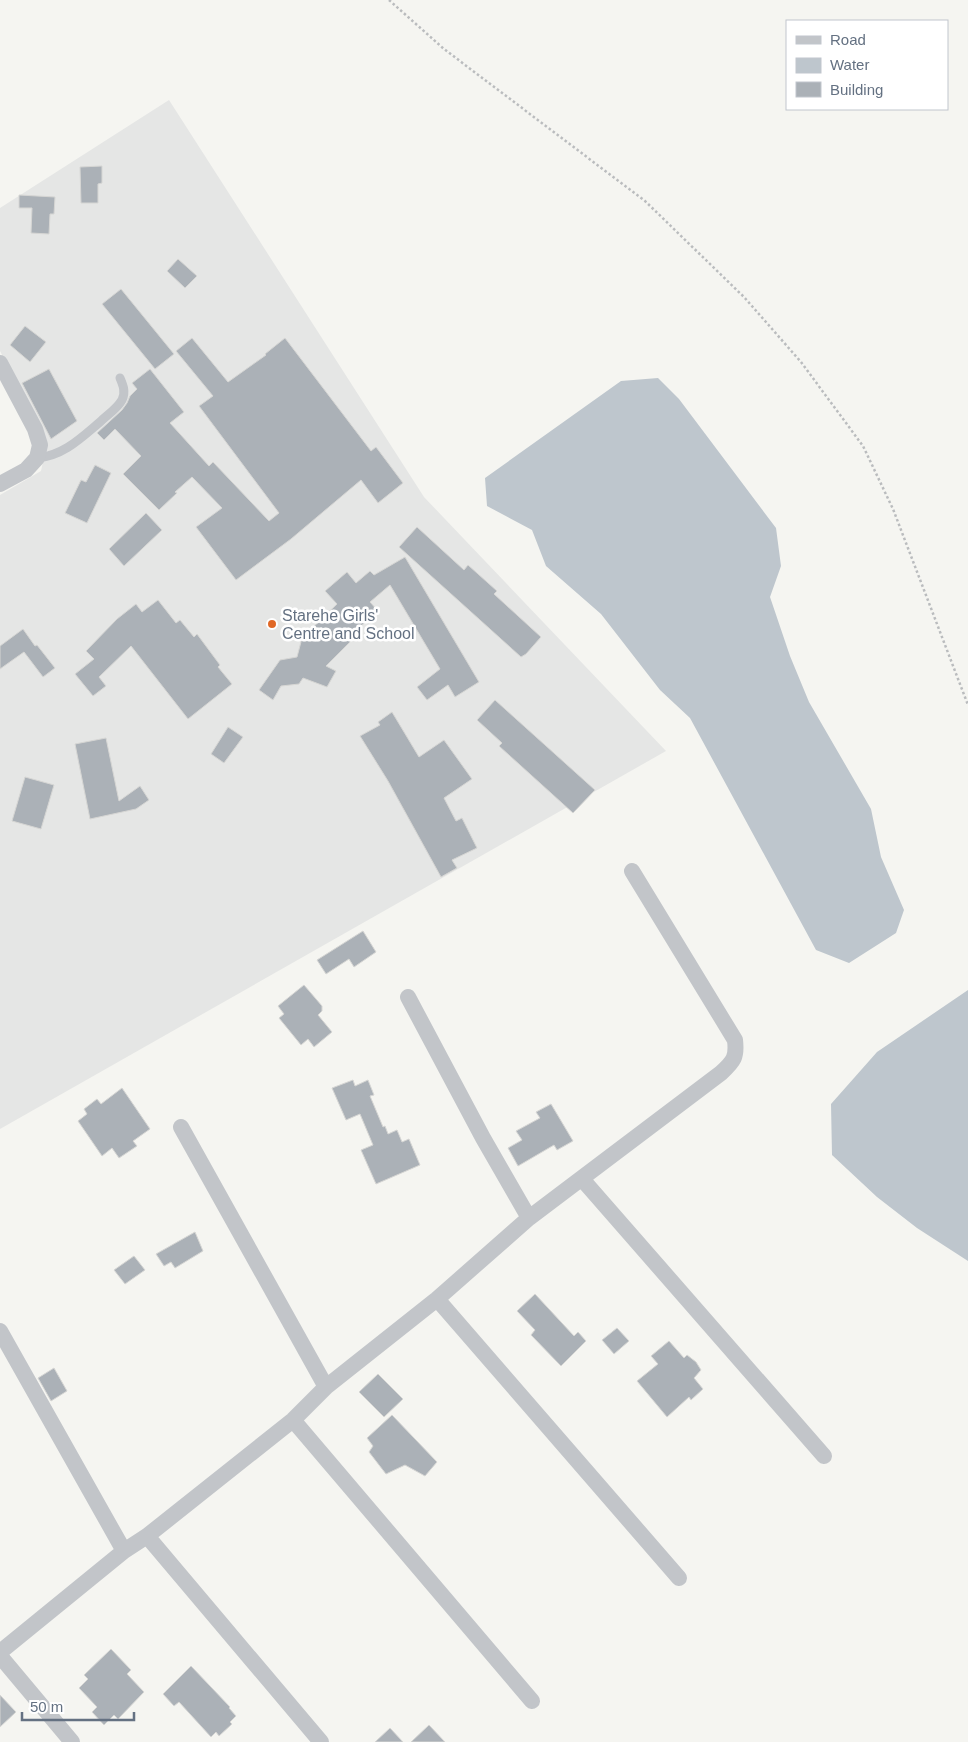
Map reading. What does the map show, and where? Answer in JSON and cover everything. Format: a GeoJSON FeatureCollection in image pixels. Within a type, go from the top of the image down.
{"type":"FeatureCollection","features":[{"type":"Feature","properties":{"kind":"street"},"geometry":{"type":"LineString","coordinates":[[0,363],[40,444],[37,458],[26,470],[0,484]]}},
{"type":"Feature","properties":{"kind":"street"},"geometry":{"type":"LineString","coordinates":[[0,1652],[124,1551],[147,1536],[293,1420],[326,1387],[437,1299],[529,1218],[732,1063],[737,1052],[735,1040],[632,871]]}},
{"type":"Feature","properties":{"kind":"street"},"geometry":{"type":"LineString","coordinates":[[408,997],[483,1138],[529,1218]]}},
{"type":"Feature","properties":{"kind":"street"},"geometry":{"type":"LineString","coordinates":[[181,1127],[326,1387]]}},
{"type":"Feature","properties":{"kind":"street"},"geometry":{"type":"LineString","coordinates":[[582,1179],[824,1456]]}},
{"type":"Feature","properties":{"kind":"street"},"geometry":{"type":"LineString","coordinates":[[437,1299],[679,1578]]}},
{"type":"Feature","properties":{"kind":"street"},"geometry":{"type":"LineString","coordinates":[[0,1331],[124,1551]]}},
{"type":"Feature","properties":{"kind":"street"},"geometry":{"type":"LineString","coordinates":[[293,1420],[532,1701]]}},
{"type":"Feature","properties":{"kind":"street"},"geometry":{"type":"LineString","coordinates":[[147,1536],[321,1742]]}},
{"type":"Feature","properties":{"kind":"street"},"geometry":{"type":"LineString","coordinates":[[0,1656],[72,1742]]}},
{"type":"Feature","properties":{"kind":"lane"},"geometry":{"type":"LineString","coordinates":[[37,458],[44,458],[74,444],[116,408],[122,398],[124,388],[120,378]]}},
{"type":"Feature","properties":{"kind":"path"},"geometry":{"type":"LineString","coordinates":[[389,0],[444,49],[645,201],[744,297],[801,362],[863,446],[893,510],[968,705]]}},
{"type":"Feature","properties":{"kind":"shaded area","name":"Starehe Girls' Centre and School"},"geometry":{"type":"Polygon","coordinates":[[[169,100],[424,497],[666,751],[0,1129],[0,495],[41,471],[47,443],[0,351],[0,208],[169,100]]]}},
{"type":"Feature","properties":{"kind":"water"},"geometry":{"type":"Polygon","coordinates":[[[658,378],[679,399],[776,528],[781,566],[770,597],[790,656],[809,702],[871,809],[881,857],[904,910],[896,933],[849,963],[816,950],[690,718],[660,690],[601,614],[546,566],[532,530],[487,506],[485,478],[621,381],[658,378]]]}},
{"type":"Feature","properties":{"kind":"water"},"geometry":{"type":"Polygon","coordinates":[[[968,990],[968,1261],[917,1228],[877,1197],[832,1155],[831,1104],[877,1052],[968,990]]]}},
{"type":"Feature","properties":{"kind":"building"},"geometry":{"type":"Polygon","coordinates":[[[102,166],[102,183],[98,184],[98,203],[81,203],[80,167],[102,166]]]}},
{"type":"Feature","properties":{"kind":"building"},"geometry":{"type":"Polygon","coordinates":[[[19,195],[55,197],[54,214],[50,214],[49,234],[31,233],[32,208],[19,208],[19,195]]]}},
{"type":"Feature","properties":{"kind":"building"},"geometry":{"type":"Polygon","coordinates":[[[178,259],[197,276],[185,288],[167,271],[178,259]]]}},
{"type":"Feature","properties":{"kind":"building"},"geometry":{"type":"Polygon","coordinates":[[[121,289],[174,354],[155,369],[102,304],[121,289]]]}},
{"type":"Feature","properties":{"kind":"building"},"geometry":{"type":"Polygon","coordinates":[[[25,326],[46,342],[30,362],[10,345],[25,326]]]}},
{"type":"Feature","properties":{"kind":"building"},"geometry":{"type":"Polygon","coordinates":[[[192,338],[228,382],[266,355],[285,338],[371,451],[376,447],[403,483],[378,503],[361,480],[291,539],[236,580],[196,527],[222,508],[192,477],[159,510],[123,474],[141,456],[115,429],[104,440],[97,433],[122,410],[130,396],[137,389],[132,383],[150,369],[184,412],[170,423],[209,466],[213,462],[269,521],[279,513],[199,406],[213,396],[176,351],[192,338]]]}},
{"type":"Feature","properties":{"kind":"building"},"geometry":{"type":"Polygon","coordinates":[[[49,369],[77,421],[51,439],[22,383],[49,369]]]}},
{"type":"Feature","properties":{"kind":"building"},"geometry":{"type":"Polygon","coordinates":[[[95,465],[111,473],[87,523],[65,513],[81,480],[86,482],[95,465]]]}},
{"type":"Feature","properties":{"kind":"building"},"geometry":{"type":"Polygon","coordinates":[[[146,513],[162,530],[124,566],[109,549],[146,513]]]}},
{"type":"Feature","properties":{"kind":"building"},"geometry":{"type":"Polygon","coordinates":[[[417,527],[464,570],[468,565],[497,591],[494,594],[541,637],[526,654],[521,657],[399,547],[417,527]]]}},
{"type":"Feature","properties":{"kind":"building"},"geometry":{"type":"Polygon","coordinates":[[[405,557],[479,682],[455,697],[448,685],[427,700],[417,687],[440,669],[390,585],[370,602],[378,611],[352,634],[355,637],[326,666],[336,671],[327,687],[303,678],[299,684],[281,686],[273,700],[259,690],[280,660],[297,657],[302,638],[337,604],[325,591],[347,572],[356,583],[370,571],[374,575],[405,557]]]}},
{"type":"Feature","properties":{"kind":"building"},"geometry":{"type":"Polygon","coordinates":[[[158,600],[176,623],[180,620],[194,637],[197,634],[220,665],[218,667],[232,684],[188,719],[131,646],[99,677],[106,686],[93,696],[75,674],[94,659],[86,651],[117,619],[136,604],[142,612],[158,600]]]}},
{"type":"Feature","properties":{"kind":"building"},"geometry":{"type":"Polygon","coordinates":[[[23,629],[35,646],[37,645],[55,668],[43,677],[24,652],[0,669],[0,646],[23,629]]]}},
{"type":"Feature","properties":{"kind":"building"},"geometry":{"type":"Polygon","coordinates":[[[495,700],[595,790],[573,813],[499,746],[502,743],[477,720],[495,700]]]}},
{"type":"Feature","properties":{"kind":"building"},"geometry":{"type":"Polygon","coordinates":[[[392,712],[419,757],[444,740],[472,779],[444,798],[456,821],[462,818],[477,848],[452,860],[457,868],[441,877],[388,781],[360,736],[380,725],[378,722],[392,712]]]}},
{"type":"Feature","properties":{"kind":"building"},"geometry":{"type":"Polygon","coordinates":[[[228,727],[243,737],[224,763],[211,754],[228,727]]]}},
{"type":"Feature","properties":{"kind":"building"},"geometry":{"type":"Polygon","coordinates":[[[106,738],[119,801],[140,786],[149,800],[136,809],[90,819],[75,744],[106,738]]]}},
{"type":"Feature","properties":{"kind":"building"},"geometry":{"type":"Polygon","coordinates":[[[25,777],[54,785],[41,829],[12,821],[25,777]]]}},
{"type":"Feature","properties":{"kind":"building"},"geometry":{"type":"Polygon","coordinates":[[[363,931],[376,952],[354,967],[349,959],[326,974],[317,960],[363,931]]]}},
{"type":"Feature","properties":{"kind":"building"},"geometry":{"type":"Polygon","coordinates":[[[304,985],[322,1006],[322,1011],[318,1015],[332,1032],[314,1047],[308,1039],[301,1045],[279,1018],[284,1014],[278,1006],[304,985]]]}},
{"type":"Feature","properties":{"kind":"building"},"geometry":{"type":"Polygon","coordinates":[[[353,1080],[355,1086],[368,1080],[374,1095],[370,1096],[383,1127],[385,1126],[388,1134],[397,1130],[402,1142],[409,1139],[420,1165],[376,1184],[361,1150],[373,1145],[360,1114],[346,1120],[332,1088],[353,1080]]]}},
{"type":"Feature","properties":{"kind":"building"},"geometry":{"type":"Polygon","coordinates":[[[122,1088],[150,1129],[133,1141],[137,1146],[119,1158],[112,1148],[102,1156],[78,1121],[87,1114],[84,1109],[97,1099],[101,1104],[122,1088]]]}},
{"type":"Feature","properties":{"kind":"building"},"geometry":{"type":"Polygon","coordinates":[[[551,1104],[573,1141],[557,1150],[554,1145],[518,1166],[508,1148],[522,1140],[516,1131],[540,1118],[536,1112],[551,1104]]]}},
{"type":"Feature","properties":{"kind":"building"},"geometry":{"type":"Polygon","coordinates":[[[195,1232],[203,1251],[175,1268],[171,1262],[164,1266],[156,1254],[195,1232]]]}},
{"type":"Feature","properties":{"kind":"building"},"geometry":{"type":"Polygon","coordinates":[[[134,1256],[145,1270],[125,1284],[114,1270],[134,1256]]]}},
{"type":"Feature","properties":{"kind":"building"},"geometry":{"type":"Polygon","coordinates":[[[535,1294],[574,1336],[578,1332],[586,1341],[561,1366],[531,1335],[535,1330],[517,1311],[535,1294]]]}},
{"type":"Feature","properties":{"kind":"building"},"geometry":{"type":"Polygon","coordinates":[[[617,1328],[629,1341],[614,1354],[602,1340],[617,1328]]]}},
{"type":"Feature","properties":{"kind":"building"},"geometry":{"type":"Polygon","coordinates":[[[669,1341],[684,1358],[687,1355],[696,1362],[701,1370],[694,1378],[703,1389],[691,1400],[689,1397],[667,1417],[637,1381],[658,1364],[651,1356],[669,1341]]]}},
{"type":"Feature","properties":{"kind":"building"},"geometry":{"type":"Polygon","coordinates":[[[54,1368],[67,1391],[51,1401],[38,1378],[54,1368]]]}},
{"type":"Feature","properties":{"kind":"building"},"geometry":{"type":"Polygon","coordinates":[[[378,1374],[403,1399],[384,1417],[359,1392],[378,1374]]]}},
{"type":"Feature","properties":{"kind":"building"},"geometry":{"type":"Polygon","coordinates":[[[392,1415],[437,1462],[425,1476],[405,1465],[386,1474],[369,1452],[373,1446],[367,1438],[392,1415]]]}},
{"type":"Feature","properties":{"kind":"building"},"geometry":{"type":"Polygon","coordinates":[[[111,1649],[131,1670],[127,1674],[144,1692],[118,1719],[114,1715],[104,1725],[92,1712],[97,1707],[79,1688],[88,1679],[84,1675],[111,1649]]]}},
{"type":"Feature","properties":{"kind":"building"},"geometry":{"type":"Polygon","coordinates":[[[191,1666],[230,1707],[236,1716],[230,1722],[232,1724],[219,1736],[216,1732],[211,1737],[179,1702],[174,1706],[163,1694],[191,1666]]]}},
{"type":"Feature","properties":{"kind":"building"},"geometry":{"type":"Polygon","coordinates":[[[0,1695],[16,1712],[0,1727],[0,1695]]]}},
{"type":"Feature","properties":{"kind":"building"},"geometry":{"type":"Polygon","coordinates":[[[429,1725],[445,1742],[411,1742],[429,1725]]]}},
{"type":"Feature","properties":{"kind":"building"},"geometry":{"type":"Polygon","coordinates":[[[390,1728],[403,1742],[375,1742],[390,1728]]]}},
{"type":"Feature","properties":{"kind":"place","name":"Starehe Girls' Centre and School"},"geometry":{"type":"Point","coordinates":[272,624]}}]}
